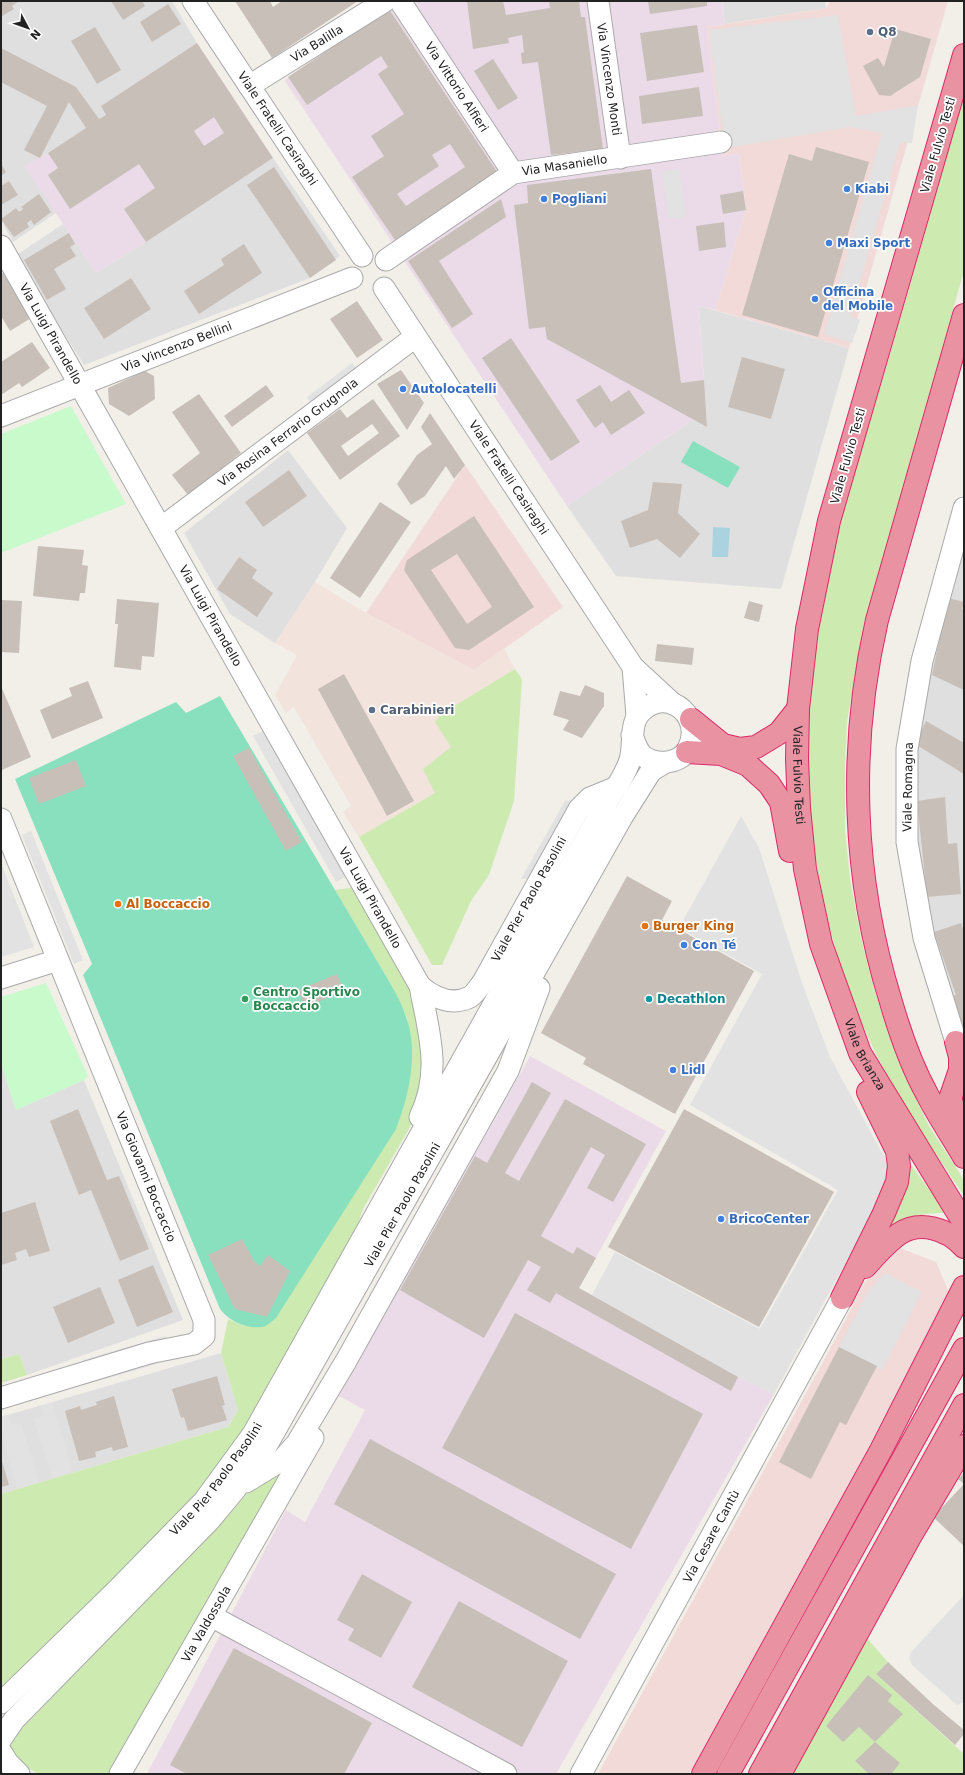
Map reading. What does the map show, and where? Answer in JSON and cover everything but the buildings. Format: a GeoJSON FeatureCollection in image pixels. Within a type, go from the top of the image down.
{"type":"FeatureCollection","features":[{"type":"Feature","properties":{"kind":"highway","name":"Viale Fulvio Testi"},"geometry":{"type":"LineString","coordinates":[[805,869],[799,808],[798,709],[807,629],[829,521],[964,54]]}},
{"type":"Feature","properties":{"kind":"highway"},"geometry":{"type":"LineString","coordinates":[[964,315],[877,620],[868,662],[861,709],[858,765],[858,823],[863,883],[871,930],[882,975],[897,1022],[927,1094],[964,1157]]}},
{"type":"Feature","properties":{"kind":"highway"},"geometry":{"type":"LineString","coordinates":[[947,373],[964,352]]}},
{"type":"Feature","properties":{"kind":"highway"},"geometry":{"type":"LineString","coordinates":[[690,719],[723,745],[740,749],[756,747],[779,733],[798,709]]}},
{"type":"Feature","properties":{"kind":"highway"},"geometry":{"type":"LineString","coordinates":[[687,752],[721,754],[748,765],[768,784],[781,802],[791,857],[805,869]]}},
{"type":"Feature","properties":{"kind":"highway","name":"Viale Brianza"},"geometry":{"type":"LineString","coordinates":[[805,869],[821,944],[860,1053],[964,1223]]}},
{"type":"Feature","properties":{"kind":"highway"},"geometry":{"type":"LineString","coordinates":[[960,1042],[960,1070],[950,1099],[964,1132]]}},
{"type":"Feature","properties":{"kind":"highway"},"geometry":{"type":"LineString","coordinates":[[842,1298],[887,1207],[897,1182],[899,1166],[897,1151],[859,1075],[860,1053]]}},
{"type":"Feature","properties":{"kind":"highway"},"geometry":{"type":"LineString","coordinates":[[842,1298],[871,1260],[888,1244],[904,1232],[919,1228],[938,1230],[948,1234],[964,1247]]}},
{"type":"Feature","properties":{"kind":"highway"},"geometry":{"type":"LineString","coordinates":[[703,1774],[881,1450],[964,1287]]}},
{"type":"Feature","properties":{"kind":"highway"},"geometry":{"type":"LineString","coordinates":[[728,1774],[964,1349]]}},
{"type":"Feature","properties":{"kind":"highway"},"geometry":{"type":"LineString","coordinates":[[760,1774],[964,1405]]}},
{"type":"Feature","properties":{"kind":"highway"},"geometry":{"type":"LineString","coordinates":[[780,1774],[910,1537],[964,1446]]}},
{"type":"Feature","properties":{"kind":"street","name":"Viale Fratelli Casiraghi"},"geometry":{"type":"LineString","coordinates":[[193,1],[362,256]]}},
{"type":"Feature","properties":{"kind":"street","name":"Via Balilla"},"geometry":{"type":"LineString","coordinates":[[249,86],[385,1]]}},
{"type":"Feature","properties":{"kind":"street","name":"Via Vittorio Alfieri"},"geometry":{"type":"LineString","coordinates":[[400,1],[512,173]]}},
{"type":"Feature","properties":{"kind":"street","name":"Via Vincenzo Monti"},"geometry":{"type":"LineString","coordinates":[[598,1],[620,158]]}},
{"type":"Feature","properties":{"kind":"street","name":"Via Masaniello"},"geometry":{"type":"LineString","coordinates":[[386,260],[512,173],[721,142]]}},
{"type":"Feature","properties":{"kind":"street","name":"Via Luigi Pirandello"},"geometry":{"type":"LineString","coordinates":[[1,246],[420,986]]}},
{"type":"Feature","properties":{"kind":"street"},"geometry":{"type":"LineString","coordinates":[[374,254],[386,260],[390,271],[390,277],[384,288],[371,293],[359,289],[352,278],[353,265],[362,256],[374,254]]}},
{"type":"Feature","properties":{"kind":"street","name":"Via Vincenzo Bellini"},"geometry":{"type":"LineString","coordinates":[[1,416],[352,278]]}},
{"type":"Feature","properties":{"kind":"street","name":"Viale Fratelli Casiraghi"},"geometry":{"type":"LineString","coordinates":[[384,288],[633,667],[673,704]]}},
{"type":"Feature","properties":{"kind":"street","name":"Via Rosina Ferrario Grugnola"},"geometry":{"type":"LineString","coordinates":[[161,528],[415,337]]}},
{"type":"Feature","properties":{"kind":"street","name":"Viale Romagna"},"geometry":{"type":"LineString","coordinates":[[960,1042],[924,938],[907,842],[907,748],[922,661],[964,508]]}},
{"type":"Feature","properties":{"kind":"street","name":"Viale Fratelli Casiraghi"},"geometry":{"type":"LineString","coordinates":[[633,667],[635,726]]}},
{"type":"Feature","properties":{"kind":"street"},"geometry":{"type":"LineString","coordinates":[[663,702],[673,704],[683,710],[690,719],[693,730],[692,742],[687,752],[677,760],[664,763],[652,761],[642,755],[636,746],[635,726],[644,709],[653,704],[663,702]]}},
{"type":"Feature","properties":{"kind":"street","name":"Viale Pier Paolo Pasolini"},"geometry":{"type":"LineString","coordinates":[[1,1703],[116,1591],[204,1501],[253,1434],[624,777],[630,758],[635,726]]}},
{"type":"Feature","properties":{"kind":"street","name":"Viale Pier Paolo Pasolini"},"geometry":{"type":"LineString","coordinates":[[1,1739],[14,1720],[209,1521],[234,1491],[264,1450],[622,817],[651,772],[664,763]]}},
{"type":"Feature","properties":{"kind":"street","name":"Viale Pier Paolo Pasolini"},"geometry":{"type":"LineString","coordinates":[[420,986],[430,994],[443,1000],[459,1000],[471,996],[483,982],[579,809],[590,798],[617,787]]}},
{"type":"Feature","properties":{"kind":"street","name":"Via Giovanni Boccaccio"},"geometry":{"type":"LineString","coordinates":[[1,819],[204,1320],[205,1328],[204,1336],[194,1344],[149,1353],[4,1398]]}},
{"type":"Feature","properties":{"kind":"street","name":"Viale Pier Paolo Pasolini"},"geometry":{"type":"LineString","coordinates":[[234,1491],[282,1460],[297,1443],[346,1361],[508,1072],[530,1009],[567,915]]}},
{"type":"Feature","properties":{"kind":"street"},"geometry":{"type":"LineString","coordinates":[[1,978],[58,960]]}},
{"type":"Feature","properties":{"kind":"street","name":"Viale Pier Paolo Pasolini"},"geometry":{"type":"LineString","coordinates":[[377,1214],[374,1199],[406,1146],[428,1101],[434,1060],[420,986]]}},
{"type":"Feature","properties":{"kind":"street","name":"Via Cesare Cantù"},"geometry":{"type":"LineString","coordinates":[[581,1774],[842,1298]]}},
{"type":"Feature","properties":{"kind":"street","name":"Viale Pier Paolo Pasolini"},"geometry":{"type":"LineString","coordinates":[[292,1473],[327,1413],[346,1361]]}},
{"type":"Feature","properties":{"kind":"street","name":"Via Valdossola"},"geometry":{"type":"LineString","coordinates":[[120,1774],[292,1473]]}},
{"type":"Feature","properties":{"kind":"street"},"geometry":{"type":"LineString","coordinates":[[211,1616],[506,1774]]}},
{"type":"Feature","properties":{"kind":"street"},"geometry":{"type":"LineString","coordinates":[[1,1752],[8,1764],[19,1774]]}},
{"type":"Feature","properties":{"kind":"street"},"geometry":{"type":"LineString","coordinates":[[1,1770],[13,1774]]}},
{"type":"Feature","properties":{"kind":"shaded area"},"geometry":{"type":"Polygon","coordinates":[[[1,1],[172,1],[197,43],[101,106],[106,115],[48,153],[25,166],[56,213],[13,242],[1,220],[1,1]]]}},
{"type":"Feature","properties":{"kind":"shaded area"},"geometry":{"type":"Polygon","coordinates":[[[402,1],[722,1],[725,24],[707,27],[723,157],[739,153],[746,210],[715,310],[699,306],[707,427],[694,419],[567,506],[285,81],[288,77],[402,1]]]}},
{"type":"Feature","properties":{"kind":"shaded area"},"geometry":{"type":"Polygon","coordinates":[[[722,1],[825,1],[826,8],[725,24],[722,1]]]}},
{"type":"Feature","properties":{"kind":"shaded area"},"geometry":{"type":"Polygon","coordinates":[[[830,1],[948,1],[849,348],[715,310],[746,210],[739,153],[723,157],[707,27],[826,8],[830,1]]]}},
{"type":"Feature","properties":{"kind":"shaded area"},"geometry":{"type":"Polygon","coordinates":[[[838,15],[856,116],[918,105],[912,143],[900,142],[850,316],[860,320],[852,343],[824,334],[882,133],[850,127],[725,148],[709,30],[838,15]]]}},
{"type":"Feature","properties":{"kind":"shaded area"},"geometry":{"type":"Polygon","coordinates":[[[197,43],[273,158],[146,242],[96,273],[24,166],[48,153],[106,115],[101,106],[197,43]]]}},
{"type":"Feature","properties":{"kind":"shaded area"},"geometry":{"type":"Polygon","coordinates":[[[273,158],[340,256],[310,278],[84,365],[15,256],[63,224],[96,273],[146,242],[273,158]]]}},
{"type":"Feature","properties":{"kind":"shaded area"},"geometry":{"type":"Polygon","coordinates":[[[679,169],[686,217],[669,219],[662,171],[679,169]]]}},
{"type":"Feature","properties":{"kind":"shaded area"},"geometry":{"type":"Polygon","coordinates":[[[699,306],[849,348],[781,589],[616,576],[567,506],[694,419],[707,426],[699,306]]]}},
{"type":"Feature","properties":{"kind":"shaded area"},"geometry":{"type":"Polygon","coordinates":[[[352,363],[358,371],[312,405],[307,397],[352,363]]]}},
{"type":"Feature","properties":{"kind":"shaded area"},"geometry":{"type":"Polygon","coordinates":[[[288,450],[347,528],[315,582],[275,643],[230,614],[184,533],[288,450]]]}},
{"type":"Feature","properties":{"kind":"shaded area"},"geometry":{"type":"Polygon","coordinates":[[[465,465],[563,607],[474,670],[366,613],[465,465]]]}},
{"type":"Feature","properties":{"kind":"shaded area"},"geometry":{"type":"Polygon","coordinates":[[[964,524],[964,1055],[910,843],[909,750],[964,524]]]}},
{"type":"Feature","properties":{"kind":"shaded area","name":"Carabinieri"},"geometry":{"type":"Polygon","coordinates":[[[315,582],[366,613],[474,670],[504,648],[515,669],[441,714],[451,747],[435,793],[359,837],[343,812],[351,806],[294,707],[286,713],[275,695],[297,655],[275,643],[315,582]]]}},
{"type":"Feature","properties":{"kind":"shaded area"},"geometry":{"type":"Polygon","coordinates":[[[263,731],[346,876],[336,882],[253,736],[263,731]]]}},
{"type":"Feature","properties":{"kind":"shaded area"},"geometry":{"type":"Polygon","coordinates":[[[574,800],[531,878],[521,879],[565,801],[574,800]]]}},
{"type":"Feature","properties":{"kind":"shaded area"},"geometry":{"type":"Polygon","coordinates":[[[741,816],[759,848],[802,983],[830,1057],[887,1162],[891,1176],[872,1214],[774,1394],[738,1377],[592,1295],[615,1252],[760,1329],[838,1190],[690,1105],[762,974],[679,928],[741,816]]]}},
{"type":"Feature","properties":{"kind":"shaded area"},"geometry":{"type":"Polygon","coordinates":[[[31,831],[83,960],[74,964],[22,835],[31,831]]]}},
{"type":"Feature","properties":{"kind":"shaded area"},"geometry":{"type":"Polygon","coordinates":[[[1,863],[34,947],[1,957],[1,863]]]}},
{"type":"Feature","properties":{"kind":"shaded area"},"geometry":{"type":"Polygon","coordinates":[[[530,1056],[666,1131],[579,1288],[738,1377],[774,1394],[556,1774],[147,1774],[286,1510],[305,1522],[365,1410],[339,1396],[530,1056]]]}},
{"type":"Feature","properties":{"kind":"shaded area"},"geometry":{"type":"Polygon","coordinates":[[[1,1064],[16,1110],[84,1080],[183,1320],[27,1375],[19,1354],[1,1359],[1,1064]]]}},
{"type":"Feature","properties":{"kind":"shaded area"},"geometry":{"type":"Polygon","coordinates":[[[900,1248],[936,1262],[949,1292],[861,1461],[689,1774],[598,1774],[836,1338],[864,1283],[900,1248]]]}},
{"type":"Feature","properties":{"kind":"shaded area"},"geometry":{"type":"Polygon","coordinates":[[[885,1273],[922,1292],[882,1370],[839,1347],[869,1290],[885,1273]]]}},
{"type":"Feature","properties":{"kind":"shaded area"},"geometry":{"type":"Polygon","coordinates":[[[165,1336],[171,1340],[79,1367],[83,1360],[165,1336]]]}},
{"type":"Feature","properties":{"kind":"shaded area"},"geometry":{"type":"Polygon","coordinates":[[[221,1353],[238,1410],[228,1427],[1,1494],[1,1417],[221,1353]]]}},
{"type":"Feature","properties":{"kind":"shaded area"},"geometry":{"type":"Polygon","coordinates":[[[151,1360],[157,1364],[84,1385],[82,1380],[151,1360]]]}},
{"type":"Feature","properties":{"kind":"shaded area"},"geometry":{"type":"Polygon","coordinates":[[[52,1402],[73,1472],[52,1478],[34,1419],[44,1416],[41,1406],[52,1402]]]}},
{"type":"Feature","properties":{"kind":"shaded area"},"geometry":{"type":"Polygon","coordinates":[[[7,1415],[11,1425],[21,1423],[39,1482],[17,1489],[1,1433],[1,1417],[7,1415]]]}},
{"type":"Feature","properties":{"kind":"shaded area"},"geometry":{"type":"Polygon","coordinates":[[[964,1595],[964,1702],[957,1705],[912,1665],[909,1658],[911,1652],[964,1595]]]}},
{"type":"Feature","properties":{"kind":"green space"},"geometry":{"type":"Polygon","coordinates":[[[964,94],[964,271],[863,627],[847,722],[845,830],[850,879],[861,938],[874,989],[887,1029],[909,1084],[929,1126],[964,1180],[964,1196],[910,1113],[885,1071],[873,1049],[847,984],[823,899],[816,856],[808,768],[808,723],[815,632],[832,554],[964,94]]]}},
{"type":"Feature","properties":{"kind":"green space"},"geometry":{"type":"Polygon","coordinates":[[[71,406],[126,504],[1,553],[1,434],[71,406]]]}},
{"type":"Feature","properties":{"kind":"green space"},"geometry":{"type":"Polygon","coordinates":[[[693,441],[740,467],[728,488],[681,462],[693,441]]]}},
{"type":"Feature","properties":{"kind":"green space"},"geometry":{"type":"Polygon","coordinates":[[[515,669],[522,679],[514,801],[489,875],[471,901],[442,965],[432,965],[359,837],[435,793],[423,769],[451,747],[435,722],[441,714],[515,669]]]}},
{"type":"Feature","properties":{"kind":"green space","name":"Centro Sportivo Boccaccio"},"geometry":{"type":"Polygon","coordinates":[[[220,696],[389,981],[404,1012],[410,1031],[412,1045],[411,1074],[405,1102],[396,1129],[276,1318],[268,1325],[263,1327],[251,1327],[239,1324],[229,1318],[220,1309],[83,975],[92,964],[15,779],[176,702],[186,713],[220,696]]]}},
{"type":"Feature","properties":{"kind":"green space"},"geometry":{"type":"Polygon","coordinates":[[[356,887],[414,993],[423,1028],[424,1097],[410,1127],[363,1209],[349,1251],[248,1429],[200,1492],[1,1694],[1,1494],[228,1427],[238,1410],[221,1353],[228,1319],[244,1326],[411,1046],[407,1018],[389,981],[335,890],[356,887]]]}},
{"type":"Feature","properties":{"kind":"green space"},"geometry":{"type":"Polygon","coordinates":[[[46,983],[88,1076],[84,1080],[16,1110],[1,1064],[1,997],[46,983]]]}},
{"type":"Feature","properties":{"kind":"green space"},"geometry":{"type":"Polygon","coordinates":[[[912,1166],[946,1213],[919,1215],[899,1224],[883,1235],[907,1168],[912,1166]]]}},
{"type":"Feature","properties":{"kind":"green space"},"geometry":{"type":"Polygon","coordinates":[[[19,1354],[27,1375],[1,1383],[1,1359],[19,1354]]]}},
{"type":"Feature","properties":{"kind":"green space"},"geometry":{"type":"Polygon","coordinates":[[[284,1470],[109,1774],[39,1774],[12,1760],[8,1743],[229,1515],[249,1491],[284,1470]]]}},
{"type":"Feature","properties":{"kind":"green space"},"geometry":{"type":"Polygon","coordinates":[[[865,1636],[888,1662],[876,1674],[964,1754],[964,1774],[790,1774],[865,1636]]]}},
{"type":"Feature","properties":{"kind":"water"},"geometry":{"type":"Polygon","coordinates":[[[713,527],[730,528],[728,557],[712,557],[713,527]]]}},
{"type":"Feature","properties":{"kind":"place","name":"Q8"},"geometry":{"type":"Point","coordinates":[870,32]}},
{"type":"Feature","properties":{"kind":"place","name":"Kiabi"},"geometry":{"type":"Point","coordinates":[847,189]}},
{"type":"Feature","properties":{"kind":"place","name":"Pogliani"},"geometry":{"type":"Point","coordinates":[544,199]}},
{"type":"Feature","properties":{"kind":"place","name":"Maxi Sport"},"geometry":{"type":"Point","coordinates":[829,243]}},
{"type":"Feature","properties":{"kind":"place","name":"Officina del Mobile"},"geometry":{"type":"Point","coordinates":[815,299]}},
{"type":"Feature","properties":{"kind":"place","name":"Autolocatelli"},"geometry":{"type":"Point","coordinates":[403,389]}},
{"type":"Feature","properties":{"kind":"place","name":"Carabinieri"},"geometry":{"type":"Point","coordinates":[372,710]}},
{"type":"Feature","properties":{"kind":"place","name":"Al Boccaccio"},"geometry":{"type":"Point","coordinates":[118,904]}},
{"type":"Feature","properties":{"kind":"place","name":"Burger King"},"geometry":{"type":"Point","coordinates":[645,926]}},
{"type":"Feature","properties":{"kind":"place","name":"Con Té"},"geometry":{"type":"Point","coordinates":[684,945]}},
{"type":"Feature","properties":{"kind":"place","name":"Centro Sportivo Boccaccio"},"geometry":{"type":"Point","coordinates":[245,999]}},
{"type":"Feature","properties":{"kind":"place","name":"Decathlon"},"geometry":{"type":"Point","coordinates":[649,999]}},
{"type":"Feature","properties":{"kind":"place","name":"Lidl"},"geometry":{"type":"Point","coordinates":[673,1070]}},
{"type":"Feature","properties":{"kind":"place","name":"BricoCenter"},"geometry":{"type":"Point","coordinates":[721,1219]}}]}
